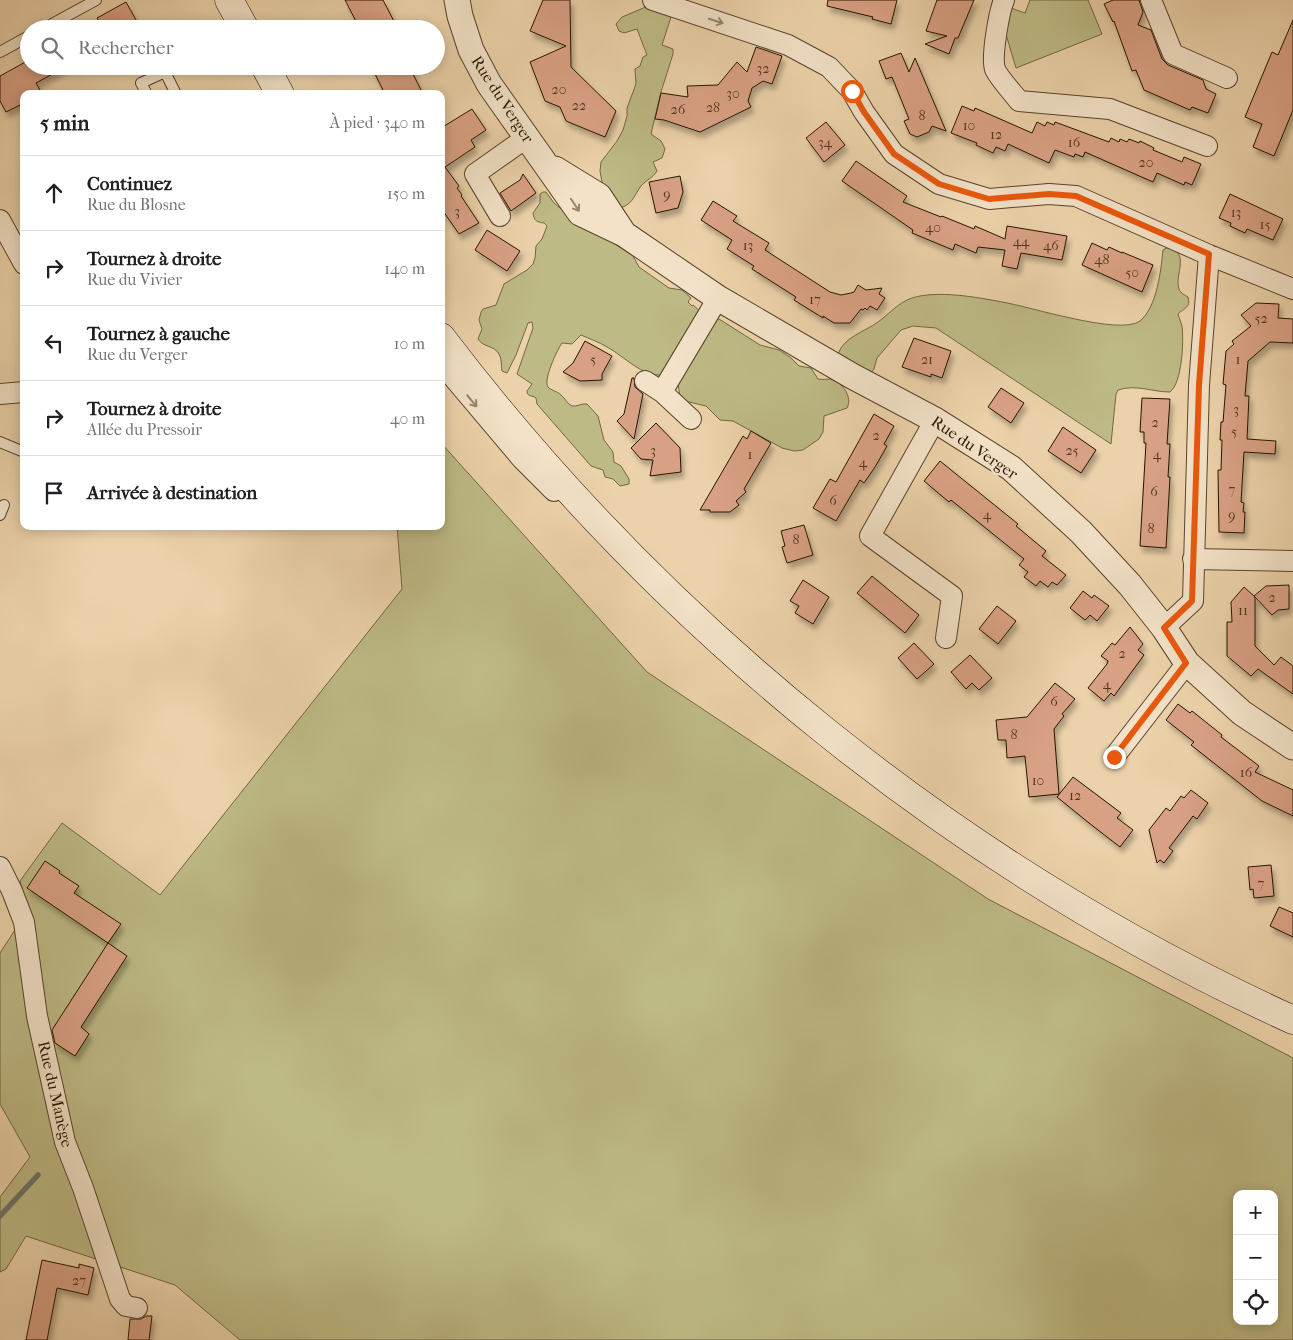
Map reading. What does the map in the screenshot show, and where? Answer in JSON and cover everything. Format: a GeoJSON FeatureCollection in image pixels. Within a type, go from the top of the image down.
{"type":"FeatureCollection","features":[{"type":"Feature","properties":{"kind":"main road"},"geometry":{"type":"LineString","coordinates":[[229,0],[240,20]]}},
{"type":"Feature","properties":{"kind":"main road"},"geometry":{"type":"LineString","coordinates":[[270,75],[278,90]]}},
{"type":"Feature","properties":{"kind":"main road"},"geometry":{"type":"LineString","coordinates":[[445,342],[535,454],[601,524],[683,607],[765,681],[831,736],[936,814],[1089,914],[1167,958],[1293,1020]]}},
{"type":"Feature","properties":{"kind":"street","name":"Rue du Verger"},"geometry":{"type":"LineString","coordinates":[[457,0],[471,50],[489,84],[526,138],[548,165],[598,196],[624,234],[718,298],[852,376],[935,420],[1011,468],[1074,526],[1130,585],[1164,628],[1186,663],[1242,713],[1293,747]]}},
{"type":"Feature","properties":{"kind":"street"},"geometry":{"type":"LineString","coordinates":[[653,0],[788,44],[829,67],[852,91],[864,112],[894,154],[939,184],[989,199],[1049,194],[1076,196],[1293,288]]}},
{"type":"Feature","properties":{"kind":"street"},"geometry":{"type":"LineString","coordinates":[[1004,0],[999,12],[995,69],[1019,101],[1110,109],[1206,146]]}},
{"type":"Feature","properties":{"kind":"street"},"geometry":{"type":"LineString","coordinates":[[1151,0],[1173,54],[1227,78]]}},
{"type":"Feature","properties":{"kind":"street"},"geometry":{"type":"LineString","coordinates":[[500,216],[475,174],[526,138]]}},
{"type":"Feature","properties":{"kind":"street"},"geometry":{"type":"LineString","coordinates":[[0,220],[18,239]]}},
{"type":"Feature","properties":{"kind":"street"},"geometry":{"type":"LineString","coordinates":[[1164,628],[1192,601],[1199,385],[1209,254]]}},
{"type":"Feature","properties":{"kind":"street"},"geometry":{"type":"LineString","coordinates":[[662,392],[718,298]]}},
{"type":"Feature","properties":{"kind":"street"},"geometry":{"type":"LineString","coordinates":[[445,368],[522,460],[556,493],[601,524]]}},
{"type":"Feature","properties":{"kind":"street"},"geometry":{"type":"LineString","coordinates":[[645,381],[662,392],[691,419]]}},
{"type":"Feature","properties":{"kind":"street"},"geometry":{"type":"LineString","coordinates":[[0,394],[20,392]]}},
{"type":"Feature","properties":{"kind":"street"},"geometry":{"type":"LineString","coordinates":[[935,420],[870,536],[952,596],[946,638]]}},
{"type":"Feature","properties":{"kind":"street"},"geometry":{"type":"LineString","coordinates":[[1193,559],[1293,561]]}},
{"type":"Feature","properties":{"kind":"street"},"geometry":{"type":"LineString","coordinates":[[1114,757],[1186,663]]}},
{"type":"Feature","properties":{"kind":"street","name":"Rue du Manège"},"geometry":{"type":"LineString","coordinates":[[0,867],[24,922],[37,1016],[64,1142],[84,1188],[120,1299],[126,1306],[137,1308]]}},
{"type":"Feature","properties":{"kind":"lane"},"geometry":{"type":"LineString","coordinates":[[59,20],[96,0]]}},
{"type":"Feature","properties":{"kind":"lane"},"geometry":{"type":"LineString","coordinates":[[0,52],[20,41]]}},
{"type":"Feature","properties":{"kind":"lane"},"geometry":{"type":"LineString","coordinates":[[145,90],[142,83],[159,75]]}},
{"type":"Feature","properties":{"kind":"lane"},"geometry":{"type":"LineString","coordinates":[[166,75],[174,90]]}},
{"type":"Feature","properties":{"kind":"lane"},"geometry":{"type":"LineString","coordinates":[[0,442],[20,450]]}},
{"type":"Feature","properties":{"kind":"lane"},"geometry":{"type":"LineString","coordinates":[[0,515],[4,505]]}},
{"type":"Feature","properties":{"kind":"shaded area"},"geometry":{"type":"Polygon","coordinates":[[[1030,0],[1088,0],[1102,34],[1016,68],[1002,21],[1008,7],[1025,13],[1030,0]]]}},
{"type":"Feature","properties":{"kind":"shaded area"},"geometry":{"type":"Polygon","coordinates":[[[648,6],[671,17],[662,45],[673,49],[673,54],[651,134],[661,141],[665,149],[662,158],[653,162],[657,171],[641,186],[634,198],[623,207],[619,206],[603,188],[600,171],[601,162],[623,130],[627,108],[636,84],[635,69],[640,66],[643,57],[647,55],[637,29],[624,33],[619,31],[616,24],[622,17],[648,6]]]}},
{"type":"Feature","properties":{"kind":"shaded area"},"geometry":{"type":"Polygon","coordinates":[[[546,192],[560,208],[633,256],[639,267],[669,288],[682,290],[691,298],[688,302],[702,313],[663,375],[648,373],[604,345],[581,335],[572,344],[562,343],[554,358],[547,378],[548,387],[562,396],[572,406],[587,404],[598,416],[604,440],[613,452],[614,462],[621,466],[629,479],[629,484],[620,486],[613,479],[605,477],[603,470],[591,466],[537,404],[536,398],[528,394],[527,391],[532,384],[517,374],[533,328],[532,322],[528,323],[507,373],[502,371],[501,358],[497,351],[483,344],[478,339],[482,329],[479,320],[483,309],[496,305],[504,284],[527,270],[533,264],[536,246],[542,239],[547,226],[536,221],[533,213],[540,203],[540,194],[546,192]]]}},
{"type":"Feature","properties":{"kind":"shaded area"},"geometry":{"type":"Polygon","coordinates":[[[1168,247],[1179,254],[1179,289],[1181,293],[1188,297],[1189,301],[1186,307],[1178,314],[1182,326],[1183,341],[1180,371],[1170,392],[1138,388],[1118,390],[1111,444],[936,328],[913,326],[901,330],[877,358],[874,369],[870,374],[838,354],[845,343],[878,322],[894,308],[912,298],[922,296],[945,294],[980,298],[1094,323],[1129,325],[1140,321],[1150,307],[1157,288],[1163,250],[1168,247]]]}},
{"type":"Feature","properties":{"kind":"shaded area"},"geometry":{"type":"Polygon","coordinates":[[[719,319],[760,345],[779,350],[799,366],[811,368],[818,379],[831,379],[839,383],[849,399],[847,408],[824,416],[823,432],[819,439],[803,450],[794,451],[782,448],[733,421],[720,420],[706,406],[685,401],[680,396],[678,384],[716,320],[719,319]]]}},
{"type":"Feature","properties":{"kind":"shaded area"},"geometry":{"type":"Polygon","coordinates":[[[445,447],[647,672],[988,899],[1293,1058],[1293,1340],[240,1340],[175,1285],[26,1236],[6,1269],[0,1272],[0,1197],[30,1157],[0,1104],[0,953],[28,910],[20,881],[62,823],[160,895],[402,589],[397,530],[445,530],[445,447]]]}},
{"type":"Feature","properties":{"kind":"building"},"geometry":{"type":"Polygon","coordinates":[[[345,0],[383,0],[393,20],[355,20],[345,0]]]}},
{"type":"Feature","properties":{"kind":"building"},"geometry":{"type":"Polygon","coordinates":[[[543,0],[570,0],[571,67],[616,111],[605,137],[566,121],[560,107],[545,101],[530,62],[566,46],[530,31],[543,0]]]}},
{"type":"Feature","properties":{"kind":"building"},"geometry":{"type":"Polygon","coordinates":[[[828,0],[897,0],[891,24],[872,19],[873,17],[827,6],[828,0]]]}},
{"type":"Feature","properties":{"kind":"building"},"geometry":{"type":"Polygon","coordinates":[[[937,0],[974,0],[949,54],[925,44],[947,36],[926,31],[937,0]]]}},
{"type":"Feature","properties":{"kind":"building"},"geometry":{"type":"Polygon","coordinates":[[[1113,0],[1139,0],[1143,12],[1138,25],[1151,30],[1162,59],[1168,65],[1203,80],[1206,89],[1216,94],[1208,113],[1192,107],[1190,110],[1144,90],[1136,70],[1132,71],[1114,21],[1104,4],[1113,0]]]}},
{"type":"Feature","properties":{"kind":"building"},"geometry":{"type":"Polygon","coordinates":[[[126,2],[136,20],[98,20],[97,18],[126,2]]]}},
{"type":"Feature","properties":{"kind":"building"},"geometry":{"type":"Polygon","coordinates":[[[1293,20],[1293,110],[1274,156],[1253,147],[1262,124],[1245,117],[1272,52],[1278,55],[1293,20]]]}},
{"type":"Feature","properties":{"kind":"building"},"geometry":{"type":"Polygon","coordinates":[[[756,47],[782,56],[772,84],[763,81],[752,88],[748,101],[751,107],[700,132],[664,120],[655,119],[661,93],[688,97],[687,86],[718,85],[737,62],[747,72],[756,47]]]}},
{"type":"Feature","properties":{"kind":"building"},"geometry":{"type":"Polygon","coordinates":[[[901,53],[909,72],[915,58],[946,131],[932,126],[929,132],[917,137],[910,134],[904,121],[909,119],[892,77],[886,79],[879,61],[901,53]]]}},
{"type":"Feature","properties":{"kind":"building"},"geometry":{"type":"Polygon","coordinates":[[[20,65],[20,75],[51,75],[36,83],[40,90],[20,90],[20,105],[6,112],[0,101],[0,76],[20,65]]]}},
{"type":"Feature","properties":{"kind":"building"},"geometry":{"type":"Polygon","coordinates":[[[376,75],[414,75],[421,90],[383,90],[376,75]]]}},
{"type":"Feature","properties":{"kind":"building"},"geometry":{"type":"Polygon","coordinates":[[[962,106],[974,111],[975,108],[1032,133],[1037,122],[1045,126],[1047,122],[1054,125],[1055,122],[1109,142],[1111,138],[1119,142],[1120,139],[1127,142],[1129,139],[1139,143],[1140,141],[1154,148],[1153,150],[1182,162],[1184,157],[1201,164],[1192,185],[1185,182],[1184,185],[1157,173],[1153,182],[1085,152],[1083,157],[1075,154],[1074,157],[1055,150],[1049,163],[1008,144],[1005,151],[996,147],[993,153],[976,145],[977,143],[951,133],[962,106]]]}},
{"type":"Feature","properties":{"kind":"building"},"geometry":{"type":"Polygon","coordinates":[[[472,109],[486,130],[471,140],[475,147],[445,167],[445,126],[472,109]]]}},
{"type":"Feature","properties":{"kind":"building"},"geometry":{"type":"Polygon","coordinates":[[[826,122],[845,145],[824,162],[806,138],[826,122]]]}},
{"type":"Feature","properties":{"kind":"building"},"geometry":{"type":"Polygon","coordinates":[[[856,161],[907,196],[903,202],[974,229],[975,226],[1005,239],[1007,226],[1067,236],[1062,260],[1021,253],[1017,269],[1002,266],[1005,250],[978,247],[976,253],[955,244],[953,250],[912,233],[913,230],[842,181],[856,161]]]}},
{"type":"Feature","properties":{"kind":"building"},"geometry":{"type":"Polygon","coordinates":[[[445,167],[459,186],[457,188],[461,196],[479,223],[459,234],[445,214],[445,167]]]}},
{"type":"Feature","properties":{"kind":"building"},"geometry":{"type":"Polygon","coordinates":[[[523,174],[536,193],[511,211],[500,193],[520,180],[523,174]]]}},
{"type":"Feature","properties":{"kind":"building"},"geometry":{"type":"Polygon","coordinates":[[[680,176],[683,192],[678,208],[656,213],[649,182],[680,176]]]}},
{"type":"Feature","properties":{"kind":"building"},"geometry":{"type":"Polygon","coordinates":[[[1230,194],[1283,219],[1273,240],[1247,229],[1245,233],[1230,226],[1231,223],[1219,218],[1230,194]]]}},
{"type":"Feature","properties":{"kind":"building"},"geometry":{"type":"Polygon","coordinates":[[[713,201],[737,216],[733,221],[769,243],[765,250],[830,292],[841,295],[851,293],[854,292],[858,285],[866,290],[882,288],[879,294],[885,298],[877,310],[870,306],[867,310],[865,308],[861,309],[850,323],[834,323],[823,316],[823,318],[794,300],[796,297],[752,269],[754,266],[727,249],[732,240],[701,220],[713,201]]]}},
{"type":"Feature","properties":{"kind":"building"},"geometry":{"type":"Polygon","coordinates":[[[487,230],[520,251],[507,271],[475,250],[487,230]]]}},
{"type":"Feature","properties":{"kind":"building"},"geometry":{"type":"Polygon","coordinates":[[[1092,243],[1107,250],[1109,247],[1153,265],[1142,292],[1082,265],[1092,243]]]}},
{"type":"Feature","properties":{"kind":"building"},"geometry":{"type":"Polygon","coordinates":[[[1256,303],[1279,304],[1278,318],[1293,319],[1293,343],[1270,342],[1248,361],[1245,396],[1249,396],[1247,439],[1276,441],[1275,454],[1244,452],[1241,502],[1244,503],[1243,512],[1245,512],[1244,533],[1219,532],[1218,470],[1221,470],[1222,440],[1220,440],[1226,385],[1223,384],[1226,351],[1234,344],[1232,341],[1251,326],[1241,315],[1256,303]]]}},
{"type":"Feature","properties":{"kind":"building"},"geometry":{"type":"Polygon","coordinates":[[[914,338],[951,351],[942,378],[931,374],[931,377],[902,367],[914,338]]]}},
{"type":"Feature","properties":{"kind":"building"},"geometry":{"type":"Polygon","coordinates":[[[585,341],[612,356],[602,374],[602,380],[580,381],[563,372],[573,363],[585,341]]]}},
{"type":"Feature","properties":{"kind":"building"},"geometry":{"type":"Polygon","coordinates":[[[632,378],[634,378],[635,387],[643,394],[634,439],[617,421],[624,414],[632,378]]]}},
{"type":"Feature","properties":{"kind":"building"},"geometry":{"type":"Polygon","coordinates":[[[1001,388],[1024,403],[1011,423],[988,407],[1001,388]]]}},
{"type":"Feature","properties":{"kind":"building"},"geometry":{"type":"Polygon","coordinates":[[[1142,398],[1170,399],[1167,444],[1170,444],[1168,477],[1170,477],[1166,548],[1140,546],[1146,443],[1144,443],[1144,432],[1140,432],[1142,398]]]}},
{"type":"Feature","properties":{"kind":"building"},"geometry":{"type":"Polygon","coordinates":[[[874,414],[894,426],[884,444],[887,446],[864,483],[860,480],[836,521],[813,508],[830,479],[836,482],[874,414]]]}},
{"type":"Feature","properties":{"kind":"building"},"geometry":{"type":"Polygon","coordinates":[[[656,423],[680,448],[681,472],[650,476],[653,460],[641,459],[631,448],[656,423]]]}},
{"type":"Feature","properties":{"kind":"building"},"geometry":{"type":"Polygon","coordinates":[[[1063,427],[1096,450],[1081,473],[1048,451],[1063,427]]]}},
{"type":"Feature","properties":{"kind":"building"},"geometry":{"type":"Polygon","coordinates":[[[751,431],[771,443],[744,489],[746,492],[736,501],[739,505],[730,512],[700,510],[743,436],[747,439],[751,431]]]}},
{"type":"Feature","properties":{"kind":"building"},"geometry":{"type":"Polygon","coordinates":[[[940,461],[1018,524],[1016,526],[1046,551],[1042,556],[1066,575],[1057,585],[1052,582],[1048,587],[1040,581],[1036,586],[1024,577],[1028,572],[1019,565],[1024,559],[951,500],[949,502],[924,481],[940,461]]]}},
{"type":"Feature","properties":{"kind":"building"},"geometry":{"type":"Polygon","coordinates":[[[804,525],[813,555],[787,563],[782,547],[785,546],[781,531],[804,525]]]}},
{"type":"Feature","properties":{"kind":"building"},"geometry":{"type":"Polygon","coordinates":[[[872,576],[919,615],[905,633],[857,593],[872,576]]]}},
{"type":"Feature","properties":{"kind":"building"},"geometry":{"type":"Polygon","coordinates":[[[803,580],[829,597],[813,624],[795,613],[799,606],[790,601],[803,580]]]}},
{"type":"Feature","properties":{"kind":"building"},"geometry":{"type":"Polygon","coordinates":[[[1289,585],[1289,609],[1278,610],[1272,615],[1254,596],[1266,586],[1289,585]]]}},
{"type":"Feature","properties":{"kind":"building"},"geometry":{"type":"Polygon","coordinates":[[[1244,587],[1255,597],[1255,646],[1274,665],[1281,657],[1293,666],[1293,694],[1258,669],[1251,676],[1227,656],[1227,622],[1232,622],[1231,602],[1244,587]]]}},
{"type":"Feature","properties":{"kind":"building"},"geometry":{"type":"Polygon","coordinates":[[[1083,591],[1092,598],[1094,595],[1109,606],[1097,621],[1090,615],[1085,620],[1070,608],[1083,591]]]}},
{"type":"Feature","properties":{"kind":"building"},"geometry":{"type":"Polygon","coordinates":[[[997,606],[1016,621],[998,644],[979,629],[997,606]]]}},
{"type":"Feature","properties":{"kind":"building"},"geometry":{"type":"Polygon","coordinates":[[[1130,627],[1143,644],[1138,650],[1144,655],[1114,696],[1111,693],[1104,701],[1088,688],[1107,664],[1108,661],[1101,656],[1112,643],[1115,645],[1130,627]]]}},
{"type":"Feature","properties":{"kind":"building"},"geometry":{"type":"Polygon","coordinates":[[[914,643],[934,664],[917,679],[898,658],[914,643]]]}},
{"type":"Feature","properties":{"kind":"building"},"geometry":{"type":"Polygon","coordinates":[[[970,655],[992,678],[979,690],[972,683],[966,689],[951,672],[970,655]]]}},
{"type":"Feature","properties":{"kind":"building"},"geometry":{"type":"Polygon","coordinates":[[[1055,683],[1075,699],[1062,714],[1064,716],[1054,729],[1059,794],[1029,797],[1025,756],[1007,758],[1006,740],[998,740],[996,720],[1027,717],[1055,683]]]}},
{"type":"Feature","properties":{"kind":"building"},"geometry":{"type":"Polygon","coordinates":[[[1178,704],[1190,713],[1192,711],[1222,735],[1221,737],[1259,766],[1255,772],[1293,790],[1293,816],[1262,801],[1191,745],[1194,742],[1166,720],[1178,704]]]}},
{"type":"Feature","properties":{"kind":"building"},"geometry":{"type":"Polygon","coordinates":[[[1073,777],[1121,813],[1117,818],[1133,830],[1120,847],[1057,797],[1073,777]]]}},
{"type":"Feature","properties":{"kind":"building"},"geometry":{"type":"Polygon","coordinates":[[[1191,790],[1208,803],[1197,819],[1193,816],[1169,848],[1173,851],[1164,863],[1160,860],[1157,863],[1149,830],[1166,808],[1170,811],[1181,796],[1184,798],[1191,790]]]}},
{"type":"Feature","properties":{"kind":"building"},"geometry":{"type":"Polygon","coordinates":[[[45,861],[79,886],[74,893],[121,924],[108,943],[27,888],[45,861]]]}},
{"type":"Feature","properties":{"kind":"building"},"geometry":{"type":"Polygon","coordinates":[[[1271,865],[1274,896],[1254,898],[1253,889],[1250,890],[1248,867],[1271,865]]]}},
{"type":"Feature","properties":{"kind":"building"},"geometry":{"type":"Polygon","coordinates":[[[1279,907],[1293,913],[1293,937],[1270,926],[1279,907]]]}},
{"type":"Feature","properties":{"kind":"building"},"geometry":{"type":"Polygon","coordinates":[[[108,943],[127,956],[81,1027],[89,1034],[75,1056],[55,1043],[52,1030],[108,943]]]}},
{"type":"Feature","properties":{"kind":"building"},"geometry":{"type":"Polygon","coordinates":[[[42,1260],[79,1268],[79,1264],[94,1268],[88,1295],[57,1288],[47,1340],[26,1340],[42,1260]]]}},
{"type":"Feature","properties":{"kind":"building"},"geometry":{"type":"Polygon","coordinates":[[[146,1316],[152,1316],[149,1340],[128,1340],[130,1319],[141,1319],[146,1316]]]}},
{"type":"Feature","properties":{"kind":"waterway"},"geometry":{"type":"LineString","coordinates":[[0,1216],[38,1175]]}},
{"type":"Feature","properties":{"kind":"route"},"geometry":{"type":"LineString","coordinates":[[852,91],[864,112],[894,154],[939,184],[989,199],[1049,194],[1076,196],[1209,254],[1199,385],[1192,601],[1164,628],[1186,663],[1114,757]]}}]}
